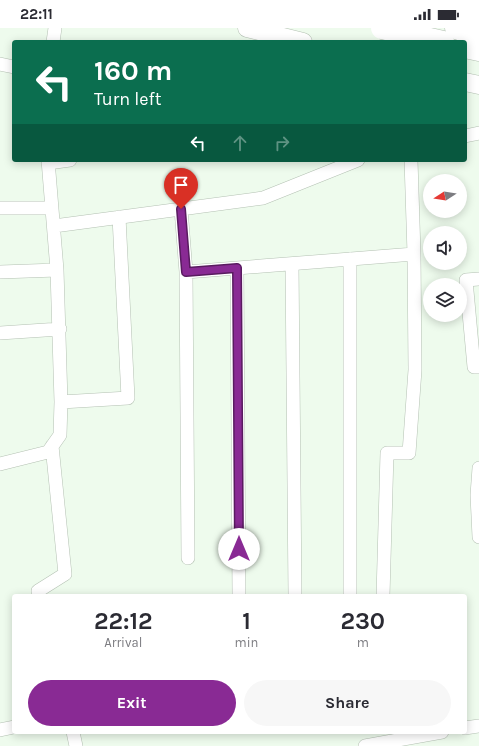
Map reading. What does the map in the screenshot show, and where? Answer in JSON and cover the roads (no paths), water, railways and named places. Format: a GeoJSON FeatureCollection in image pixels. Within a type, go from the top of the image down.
{"type":"FeatureCollection","features":[{"type":"Feature","properties":{"kind":"highway"},"geometry":{"type":"LineString","coordinates":[[382,28],[434,40]]}},
{"type":"Feature","properties":{"kind":"highway"},"geometry":{"type":"LineString","coordinates":[[456,28],[479,34]]}},
{"type":"Feature","properties":{"kind":"highway"},"geometry":{"type":"LineString","coordinates":[[467,47],[479,50]]}},
{"type":"Feature","properties":{"kind":"main road"},"geometry":{"type":"LineString","coordinates":[[247,28],[295,40]]}},
{"type":"Feature","properties":{"kind":"main road"},"geometry":{"type":"LineString","coordinates":[[407,40],[410,28]]}},
{"type":"Feature","properties":{"kind":"main road"},"geometry":{"type":"LineString","coordinates":[[467,82],[479,85]]}},
{"type":"Feature","properties":{"kind":"street"},"geometry":{"type":"LineString","coordinates":[[53,40],[55,28]]}},
{"type":"Feature","properties":{"kind":"street"},"geometry":{"type":"LineString","coordinates":[[0,64],[12,67]]}},
{"type":"Feature","properties":{"kind":"street"},"geometry":{"type":"LineString","coordinates":[[467,136],[479,133]]}},
{"type":"Feature","properties":{"kind":"street"},"geometry":{"type":"LineString","coordinates":[[0,464],[48,452],[60,435],[62,402],[60,330],[54,226],[51,208],[48,162]]}},
{"type":"Feature","properties":{"kind":"street"},"geometry":{"type":"LineString","coordinates":[[54,226],[119,216],[263,198],[353,162]]}},
{"type":"Feature","properties":{"kind":"street"},"geometry":{"type":"LineString","coordinates":[[383,594],[387,453],[409,453],[415,370],[411,162]]}},
{"type":"Feature","properties":{"kind":"street"},"geometry":{"type":"LineString","coordinates":[[0,208],[51,208]]}},
{"type":"Feature","properties":{"kind":"street"},"geometry":{"type":"LineString","coordinates":[[181,209],[186,272],[188,558]]}},
{"type":"Feature","properties":{"kind":"street"},"geometry":{"type":"LineString","coordinates":[[62,402],[128,398],[119,216]]}},
{"type":"Feature","properties":{"kind":"street"},"geometry":{"type":"LineString","coordinates":[[186,272],[414,254]]}},
{"type":"Feature","properties":{"kind":"street"},"geometry":{"type":"LineString","coordinates":[[350,259],[350,594]]}},
{"type":"Feature","properties":{"kind":"street"},"geometry":{"type":"LineString","coordinates":[[292,264],[295,594]]}},
{"type":"Feature","properties":{"kind":"street"},"geometry":{"type":"LineString","coordinates":[[237,268],[239,594]]}},
{"type":"Feature","properties":{"kind":"street"},"geometry":{"type":"LineString","coordinates":[[0,272],[57,270]]}},
{"type":"Feature","properties":{"kind":"street"},"geometry":{"type":"LineString","coordinates":[[479,279],[466,280],[474,367],[479,367]]}},
{"type":"Feature","properties":{"kind":"street"},"geometry":{"type":"LineString","coordinates":[[0,334],[60,330]]}},
{"type":"Feature","properties":{"kind":"street"},"geometry":{"type":"LineString","coordinates":[[38,594],[38,592],[66,574],[52,446]]}},
{"type":"Feature","properties":{"kind":"street"},"geometry":{"type":"LineString","coordinates":[[479,468],[477,495],[479,537]]}},
{"type":"Feature","properties":{"kind":"street"},"geometry":{"type":"LineString","coordinates":[[467,728],[479,726]]}},
{"type":"Feature","properties":{"kind":"street"},"geometry":{"type":"LineString","coordinates":[[0,730],[12,727]]}},
{"type":"Feature","properties":{"kind":"street"},"geometry":{"type":"LineString","coordinates":[[73,734],[76,746]]}},
{"type":"Feature","properties":{"kind":"street"},"geometry":{"type":"LineString","coordinates":[[365,746],[431,734]]}}]}
